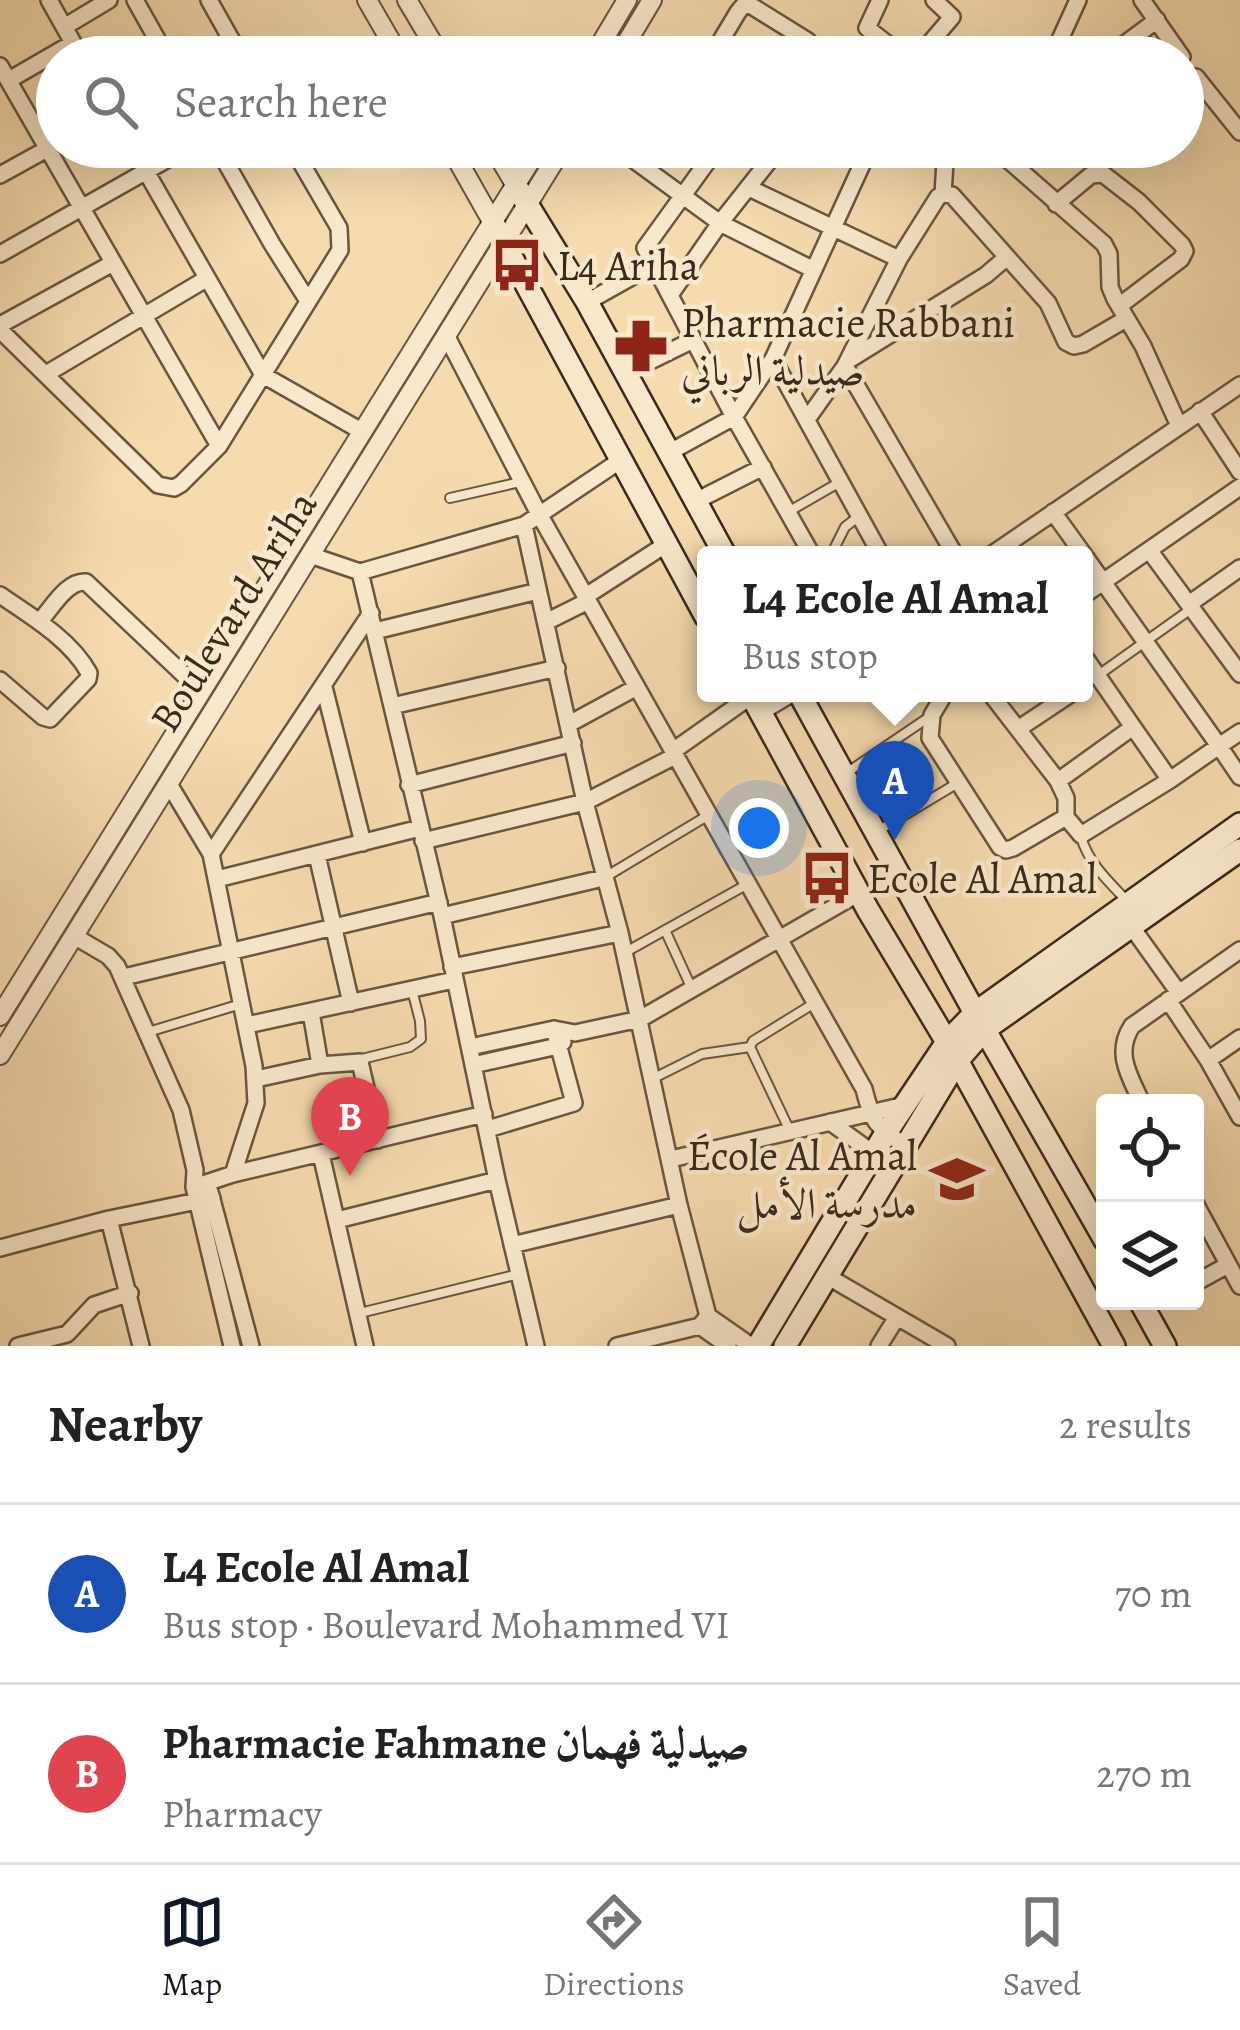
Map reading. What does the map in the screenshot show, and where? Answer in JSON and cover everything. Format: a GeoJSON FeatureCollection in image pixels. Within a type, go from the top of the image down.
{"type":"FeatureCollection","features":[{"type":"Feature","properties":{"kind":"main road"},"geometry":{"type":"LineString","coordinates":[[522,195],[720,546]]}},
{"type":"Feature","properties":{"kind":"main road"},"geometry":{"type":"LineString","coordinates":[[499,233],[697,601]]}},
{"type":"Feature","properties":{"kind":"main road"},"geometry":{"type":"LineString","coordinates":[[755,702],[1114,1346]]}},
{"type":"Feature","properties":{"kind":"main road"},"geometry":{"type":"LineString","coordinates":[[801,702],[1096,1224]]}},
{"type":"Feature","properties":{"kind":"main road"},"geometry":{"type":"LineString","coordinates":[[755,1346],[873,1153],[895,1139],[905,1105],[979,1022],[1130,915],[1240,824]]}},
{"type":"Feature","properties":{"kind":"main road"},"geometry":{"type":"LineString","coordinates":[[1130,915],[1240,850]]}},
{"type":"Feature","properties":{"kind":"main road"},"geometry":{"type":"LineString","coordinates":[[785,1346],[827,1276],[895,1139],[952,1052]]}},
{"type":"Feature","properties":{"kind":"main road"},"geometry":{"type":"LineString","coordinates":[[1145,1310],[1165,1346]]}},
{"type":"Feature","properties":{"kind":"street"},"geometry":{"type":"LineString","coordinates":[[49,0],[69,36]]}},
{"type":"Feature","properties":{"kind":"street"},"geometry":{"type":"LineString","coordinates":[[77,36],[109,0]]}},
{"type":"Feature","properties":{"kind":"street"},"geometry":{"type":"LineString","coordinates":[[135,0],[155,36]]}},
{"type":"Feature","properties":{"kind":"street"},"geometry":{"type":"LineString","coordinates":[[209,0],[229,36]]}},
{"type":"Feature","properties":{"kind":"street"},"geometry":{"type":"LineString","coordinates":[[368,0],[388,36]]}},
{"type":"Feature","properties":{"kind":"street"},"geometry":{"type":"LineString","coordinates":[[407,0],[428,36]]}},
{"type":"Feature","properties":{"kind":"street"},"geometry":{"type":"LineString","coordinates":[[606,36],[627,0]]}},
{"type":"Feature","properties":{"kind":"street"},"geometry":{"type":"LineString","coordinates":[[631,36],[652,0]]}},
{"type":"Feature","properties":{"kind":"street"},"geometry":{"type":"LineString","coordinates":[[877,36],[867,28],[880,0]]}},
{"type":"Feature","properties":{"kind":"street"},"geometry":{"type":"LineString","coordinates":[[934,0],[952,17],[936,36]]}},
{"type":"Feature","properties":{"kind":"street"},"geometry":{"type":"LineString","coordinates":[[1062,36],[1078,0]]}},
{"type":"Feature","properties":{"kind":"street"},"geometry":{"type":"LineString","coordinates":[[1142,0],[1168,36]]}},
{"type":"Feature","properties":{"kind":"street"},"geometry":{"type":"LineString","coordinates":[[724,36],[743,6],[751,5],[800,36]]}},
{"type":"Feature","properties":{"kind":"street"},"geometry":{"type":"LineString","coordinates":[[1140,36],[1160,24]]}},
{"type":"Feature","properties":{"kind":"street"},"geometry":{"type":"LineString","coordinates":[[1146,36],[1160,24]]}},
{"type":"Feature","properties":{"kind":"street"},"geometry":{"type":"LineString","coordinates":[[36,64],[5,83],[36,131]]}},
{"type":"Feature","properties":{"kind":"street"},"geometry":{"type":"LineString","coordinates":[[1204,95],[1238,126]]}},
{"type":"Feature","properties":{"kind":"street"},"geometry":{"type":"LineString","coordinates":[[0,175],[36,154]]}},
{"type":"Feature","properties":{"kind":"street"},"geometry":{"type":"LineString","coordinates":[[59,168],[219,446]]}},
{"type":"Feature","properties":{"kind":"street"},"geometry":{"type":"LineString","coordinates":[[144,168],[263,375],[363,432]]}},
{"type":"Feature","properties":{"kind":"street"},"geometry":{"type":"LineString","coordinates":[[0,254],[155,168]]}},
{"type":"Feature","properties":{"kind":"street"},"geometry":{"type":"LineString","coordinates":[[229,168],[308,301]]}},
{"type":"Feature","properties":{"kind":"street"},"geometry":{"type":"LineString","coordinates":[[113,263],[0,327],[165,488],[181,484],[219,446],[340,250],[339,228],[304,168]]}},
{"type":"Feature","properties":{"kind":"street"},"geometry":{"type":"LineString","coordinates":[[462,168],[499,233]]}},
{"type":"Feature","properties":{"kind":"street"},"geometry":{"type":"LineString","coordinates":[[506,168],[522,195]]}},
{"type":"Feature","properties":{"kind":"street"},"geometry":{"type":"LineString","coordinates":[[522,195],[532,168]]}},
{"type":"Feature","properties":{"kind":"street"},"geometry":{"type":"LineString","coordinates":[[522,195],[545,168]]}},
{"type":"Feature","properties":{"kind":"street"},"geometry":{"type":"LineString","coordinates":[[650,168],[720,223],[812,269]]}},
{"type":"Feature","properties":{"kind":"street"},"geometry":{"type":"LineString","coordinates":[[702,168],[645,248],[807,546]]}},
{"type":"Feature","properties":{"kind":"street"},"geometry":{"type":"LineString","coordinates":[[670,295],[764,168]]}},
{"type":"Feature","properties":{"kind":"street"},"geometry":{"type":"LineString","coordinates":[[670,452],[734,417],[773,358],[860,168]]}},
{"type":"Feature","properties":{"kind":"street"},"geometry":{"type":"LineString","coordinates":[[808,418],[847,363],[899,259],[943,194],[945,168]]}},
{"type":"Feature","properties":{"kind":"street"},"geometry":{"type":"LineString","coordinates":[[1017,168],[1104,244],[1110,287],[1143,346],[1178,426]]}},
{"type":"Feature","properties":{"kind":"street"},"geometry":{"type":"LineString","coordinates":[[943,194],[952,195],[1040,291],[1066,342],[1074,346],[1083,344],[1185,255],[1182,245],[1139,202],[1103,174],[1090,175],[1056,204]]}},
{"type":"Feature","properties":{"kind":"street"},"geometry":{"type":"LineString","coordinates":[[748,188],[899,259]]}},
{"type":"Feature","properties":{"kind":"street","name":"Boulevard Ariha"},"geometry":{"type":"LineString","coordinates":[[0,1016],[363,432],[522,195]]}},
{"type":"Feature","properties":{"kind":"street","name":"Boulevard Ariha"},"geometry":{"type":"LineString","coordinates":[[0,1055],[446,335],[499,233]]}},
{"type":"Feature","properties":{"kind":"street"},"geometry":{"type":"LineString","coordinates":[[847,363],[986,275],[1007,256]]}},
{"type":"Feature","properties":{"kind":"street"},"geometry":{"type":"LineString","coordinates":[[586,302],[653,265]]}},
{"type":"Feature","properties":{"kind":"street"},"geometry":{"type":"LineString","coordinates":[[46,374],[206,279]]}},
{"type":"Feature","properties":{"kind":"street"},"geometry":{"type":"LineString","coordinates":[[446,335],[539,514],[864,1089],[868,1114],[895,1139]]}},
{"type":"Feature","properties":{"kind":"street"},"geometry":{"type":"LineString","coordinates":[[626,373],[693,340]]}},
{"type":"Feature","properties":{"kind":"street"},"geometry":{"type":"LineString","coordinates":[[773,358],[876,546]]}},
{"type":"Feature","properties":{"kind":"street"},"geometry":{"type":"LineString","coordinates":[[847,363],[950,546]]}},
{"type":"Feature","properties":{"kind":"street"},"geometry":{"type":"LineString","coordinates":[[1004,546],[1240,385]]}},
{"type":"Feature","properties":{"kind":"street"},"geometry":{"type":"LineString","coordinates":[[1200,411],[1240,472]]}},
{"type":"Feature","properties":{"kind":"street"},"geometry":{"type":"LineString","coordinates":[[310,555],[359,572],[524,525],[621,460]]}},
{"type":"Feature","properties":{"kind":"street"},"geometry":{"type":"LineString","coordinates":[[696,501],[763,467]]}},
{"type":"Feature","properties":{"kind":"street"},"geometry":{"type":"LineString","coordinates":[[1093,589],[1240,487]]}},
{"type":"Feature","properties":{"kind":"street"},"geometry":{"type":"LineString","coordinates":[[1053,512],[1078,546]]}},
{"type":"Feature","properties":{"kind":"street"},"geometry":{"type":"LineString","coordinates":[[524,525],[585,802],[640,1019],[704,1321],[728,1346]]}},
{"type":"Feature","properties":{"kind":"street"},"geometry":{"type":"LineString","coordinates":[[546,622],[665,545]]}},
{"type":"Feature","properties":{"kind":"street"},"geometry":{"type":"LineString","coordinates":[[1149,550],[1234,652],[1240,674]]}},
{"type":"Feature","properties":{"kind":"street"},"geometry":{"type":"LineString","coordinates":[[1093,568],[1240,778]]}},
{"type":"Feature","properties":{"kind":"street"},"geometry":{"type":"LineString","coordinates":[[1191,606],[1240,568]]}},
{"type":"Feature","properties":{"kind":"street"},"geometry":{"type":"LineString","coordinates":[[359,572],[440,909],[536,1346]]}},
{"type":"Feature","properties":{"kind":"street"},"geometry":{"type":"LineString","coordinates":[[39,622],[82,580],[202,692]]}},
{"type":"Feature","properties":{"kind":"street"},"geometry":{"type":"LineString","coordinates":[[375,631],[538,591]]}},
{"type":"Feature","properties":{"kind":"street"},"geometry":{"type":"LineString","coordinates":[[0,595],[39,622],[87,668],[88,679],[50,719],[0,680]]}},
{"type":"Feature","properties":{"kind":"street"},"geometry":{"type":"LineString","coordinates":[[211,854],[371,613]]}},
{"type":"Feature","properties":{"kind":"street"},"geometry":{"type":"LineString","coordinates":[[392,706],[556,668]]}},
{"type":"Feature","properties":{"kind":"street"},"geometry":{"type":"LineString","coordinates":[[1093,682],[1170,779]]}},
{"type":"Feature","properties":{"kind":"street"},"geometry":{"type":"LineString","coordinates":[[324,687],[363,843]]}},
{"type":"Feature","properties":{"kind":"street"},"geometry":{"type":"LineString","coordinates":[[568,724],[637,687]]}},
{"type":"Feature","properties":{"kind":"street"},"geometry":{"type":"LineString","coordinates":[[218,879],[363,843],[585,802],[674,753],[751,702]]}},
{"type":"Feature","properties":{"kind":"street"},"geometry":{"type":"LineString","coordinates":[[940,702],[932,715],[930,738],[1000,847],[1006,850],[1066,817]]}},
{"type":"Feature","properties":{"kind":"street"},"geometry":{"type":"LineString","coordinates":[[997,702],[1058,781],[1066,798],[1066,817],[1081,836],[1240,732]]}},
{"type":"Feature","properties":{"kind":"street"},"geometry":{"type":"LineString","coordinates":[[1018,729],[1058,702]]}},
{"type":"Feature","properties":{"kind":"street"},"geometry":{"type":"LineString","coordinates":[[1058,781],[1133,727]]}},
{"type":"Feature","properties":{"kind":"street"},"geometry":{"type":"LineString","coordinates":[[409,784],[573,743]]}},
{"type":"Feature","properties":{"kind":"street"},"geometry":{"type":"LineString","coordinates":[[169,784],[211,854],[256,1079],[256,1103],[233,1174]]}},
{"type":"Feature","properties":{"kind":"street"},"geometry":{"type":"LineString","coordinates":[[317,855],[351,1003]]}},
{"type":"Feature","properties":{"kind":"street"},"geometry":{"type":"LineString","coordinates":[[124,977],[333,929],[604,878]]}},
{"type":"Feature","properties":{"kind":"street"},"geometry":{"type":"LineString","coordinates":[[472,1056],[640,1019],[859,893]]}},
{"type":"Feature","properties":{"kind":"street"},"geometry":{"type":"LineString","coordinates":[[1130,915],[1240,1117]]}},
{"type":"Feature","properties":{"kind":"street"},"geometry":{"type":"LineString","coordinates":[[247,1025],[620,933]]}},
{"type":"Feature","properties":{"kind":"street"},"geometry":{"type":"LineString","coordinates":[[74,936],[108,956],[124,977],[148,1032],[181,1110],[251,1346]]}},
{"type":"Feature","properties":{"kind":"street"},"geometry":{"type":"LineString","coordinates":[[1138,1094],[1124,1057],[1125,1036],[1132,1026],[1240,950]]}},
{"type":"Feature","properties":{"kind":"street"},"geometry":{"type":"LineString","coordinates":[[311,1012],[320,1065]]}},
{"type":"Feature","properties":{"kind":"street"},"geometry":{"type":"LineString","coordinates":[[0,1248],[110,1219],[233,1174],[378,1140],[574,1103],[556,1037]]}},
{"type":"Feature","properties":{"kind":"street"},"geometry":{"type":"LineString","coordinates":[[1208,1060],[1240,1038]]}},
{"type":"Feature","properties":{"kind":"street"},"geometry":{"type":"LineString","coordinates":[[256,1079],[358,1060],[378,1140]]}},
{"type":"Feature","properties":{"kind":"street"},"geometry":{"type":"LineString","coordinates":[[670,1159],[905,1105]]}},
{"type":"Feature","properties":{"kind":"street"},"geometry":{"type":"LineString","coordinates":[[830,1122],[873,1153]]}},
{"type":"Feature","properties":{"kind":"street"},"geometry":{"type":"LineString","coordinates":[[321,1154],[365,1346]]}},
{"type":"Feature","properties":{"kind":"street"},"geometry":{"type":"LineString","coordinates":[[337,1220],[497,1180]]}},
{"type":"Feature","properties":{"kind":"street"},"geometry":{"type":"LineString","coordinates":[[201,1188],[232,1346]]}},
{"type":"Feature","properties":{"kind":"street"},"geometry":{"type":"LineString","coordinates":[[512,1245],[679,1205]]}},
{"type":"Feature","properties":{"kind":"street"},"geometry":{"type":"LineString","coordinates":[[1204,1216],[1234,1261],[1240,1286]]}},
{"type":"Feature","properties":{"kind":"street"},"geometry":{"type":"LineString","coordinates":[[110,1219],[141,1346]]}},
{"type":"Feature","properties":{"kind":"street"},"geometry":{"type":"LineString","coordinates":[[1204,1278],[1234,1261]]}},
{"type":"Feature","properties":{"kind":"street"},"geometry":{"type":"LineString","coordinates":[[827,1276],[947,1346]]}},
{"type":"Feature","properties":{"kind":"street"},"geometry":{"type":"LineString","coordinates":[[18,1346],[67,1334],[94,1305],[130,1293]]}},
{"type":"Feature","properties":{"kind":"street"},"geometry":{"type":"LineString","coordinates":[[879,1346],[897,1317]]}},
{"type":"Feature","properties":{"kind":"street"},"geometry":{"type":"LineString","coordinates":[[617,1346],[704,1321],[755,1346]]}},
{"type":"Feature","properties":{"kind":"lane"},"geometry":{"type":"LineString","coordinates":[[788,512],[842,481]]}},
{"type":"Feature","properties":{"kind":"lane"},"geometry":{"type":"LineString","coordinates":[[450,498],[522,482]]}},
{"type":"Feature","properties":{"kind":"lane"},"geometry":{"type":"LineString","coordinates":[[835,546],[845,527],[860,515]]}},
{"type":"Feature","properties":{"kind":"lane"},"geometry":{"type":"LineString","coordinates":[[1093,679],[1191,606]]}},
{"type":"Feature","properties":{"kind":"lane"},"geometry":{"type":"LineString","coordinates":[[844,775],[932,715]]}},
{"type":"Feature","properties":{"kind":"lane"},"geometry":{"type":"LineString","coordinates":[[875,832],[958,784]]}},
{"type":"Feature","properties":{"kind":"lane"},"geometry":{"type":"LineString","coordinates":[[604,878],[709,815]]}},
{"type":"Feature","properties":{"kind":"lane"},"geometry":{"type":"LineString","coordinates":[[1081,836],[1086,852],[1130,915]]}},
{"type":"Feature","properties":{"kind":"lane"},"geometry":{"type":"LineString","coordinates":[[624,953],[748,884]]}},
{"type":"Feature","properties":{"kind":"lane"},"geometry":{"type":"LineString","coordinates":[[665,931],[692,989]]}},
{"type":"Feature","properties":{"kind":"lane"},"geometry":{"type":"LineString","coordinates":[[358,1060],[410,1047],[421,1039],[412,988]]}},
{"type":"Feature","properties":{"kind":"lane"},"geometry":{"type":"LineString","coordinates":[[750,1047],[815,1003]]}},
{"type":"Feature","properties":{"kind":"lane"},"geometry":{"type":"LineString","coordinates":[[148,1032],[243,1004]]}},
{"type":"Feature","properties":{"kind":"lane"},"geometry":{"type":"LineString","coordinates":[[653,1079],[702,1054],[750,1047]]}},
{"type":"Feature","properties":{"kind":"lane"},"geometry":{"type":"LineString","coordinates":[[750,1047],[791,1131]]}},
{"type":"Feature","properties":{"kind":"lane"},"geometry":{"type":"LineString","coordinates":[[358,1313],[519,1274]]}},
{"type":"Feature","properties":{"kind":"place","name":"L4 Ariha"},"geometry":{"type":"Point","coordinates":[517,265]}},
{"type":"Feature","properties":{"kind":"place","name":"Pharmacie Rabbani صيدلية الرباني"},"geometry":{"type":"Point","coordinates":[641,346]}},
{"type":"Feature","properties":{"kind":"place","name":"L4 Ecole Al Amal"},"geometry":{"type":"Point","coordinates":[895,840]}},
{"type":"Feature","properties":{"kind":"place","name":"Ecole Al Amal"},"geometry":{"type":"Point","coordinates":[827,878]}},
{"type":"Feature","properties":{"kind":"place","name":"Pharmacie Fahmane صيدلية فهمان"},"geometry":{"type":"Point","coordinates":[350,1176]}},
{"type":"Feature","properties":{"kind":"place","name":"École Al Amal مدرسة الأمل"},"geometry":{"type":"Point","coordinates":[957,1179]}}]}
